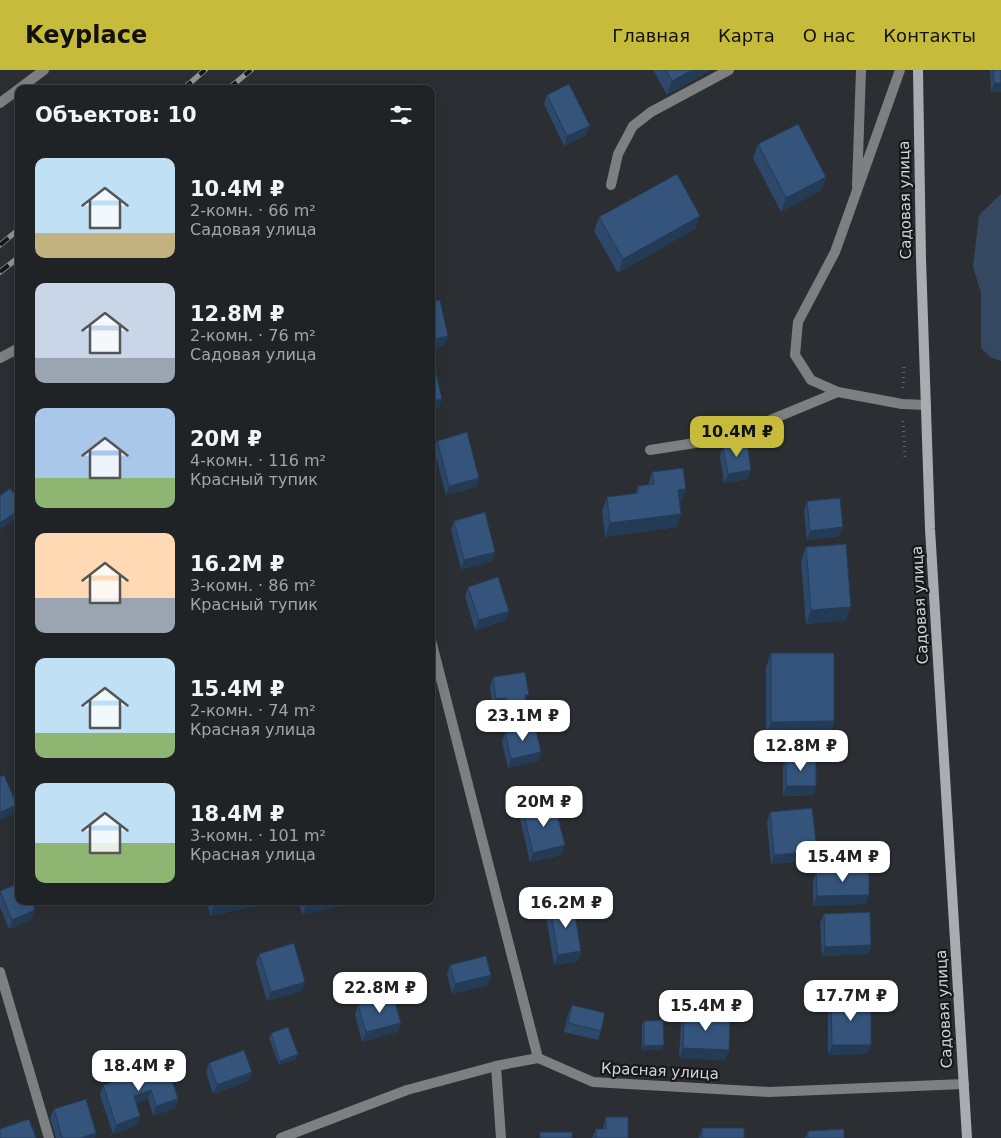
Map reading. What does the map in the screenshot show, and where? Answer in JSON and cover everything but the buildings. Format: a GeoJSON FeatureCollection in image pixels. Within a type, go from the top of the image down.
{"type":"FeatureCollection","features":[{"type":"Feature","properties":{"kind":"main road","name":"Садовая улица"},"geometry":{"type":"LineString","coordinates":[[918,70],[920,259],[930,529],[967,1138]]}},
{"type":"Feature","properties":{"kind":"street"},"geometry":{"type":"LineString","coordinates":[[24,85],[44,70]]}},
{"type":"Feature","properties":{"kind":"street"},"geometry":{"type":"LineString","coordinates":[[611,185],[618,154],[632,126],[651,112],[729,70]]}},
{"type":"Feature","properties":{"kind":"street"},"geometry":{"type":"LineString","coordinates":[[857,187],[861,70]]}},
{"type":"Feature","properties":{"kind":"street"},"geometry":{"type":"LineString","coordinates":[[900,70],[835,252],[798,322],[795,356],[811,380],[838,392],[902,404],[926,405]]}},
{"type":"Feature","properties":{"kind":"street"},"geometry":{"type":"LineString","coordinates":[[0,103],[15,92]]}},
{"type":"Feature","properties":{"kind":"street"},"geometry":{"type":"LineString","coordinates":[[0,358],[15,350]]}},
{"type":"Feature","properties":{"kind":"street"},"geometry":{"type":"LineString","coordinates":[[650,450],[727,438],[838,392]]}},
{"type":"Feature","properties":{"kind":"street"},"geometry":{"type":"LineString","coordinates":[[281,1138],[407,1090],[496,1066],[538,1058],[435,656]]}},
{"type":"Feature","properties":{"kind":"street"},"geometry":{"type":"LineString","coordinates":[[0,972],[49,1138]]}},
{"type":"Feature","properties":{"kind":"street","name":"Красная улица"},"geometry":{"type":"LineString","coordinates":[[538,1058],[593,1082],[603,1083],[769,1092],[964,1084]]}},
{"type":"Feature","properties":{"kind":"street"},"geometry":{"type":"LineString","coordinates":[[496,1066],[500,1138]]}},
{"type":"Feature","properties":{"kind":"shaded area"},"geometry":{"type":"Polygon","coordinates":[[[1001,194],[1001,361],[990,357],[981,348],[981,293],[973,267],[979,215],[1001,194]]]}},
{"type":"Feature","properties":{"kind":"railway"},"geometry":{"type":"LineString","coordinates":[[188,85],[205,70]]}},
{"type":"Feature","properties":{"kind":"railway"},"geometry":{"type":"LineString","coordinates":[[233,85],[251,70]]}},
{"type":"Feature","properties":{"kind":"railway"},"geometry":{"type":"LineString","coordinates":[[0,245],[15,232]]}},
{"type":"Feature","properties":{"kind":"railway"},"geometry":{"type":"LineString","coordinates":[[0,272],[15,260]]}}]}
